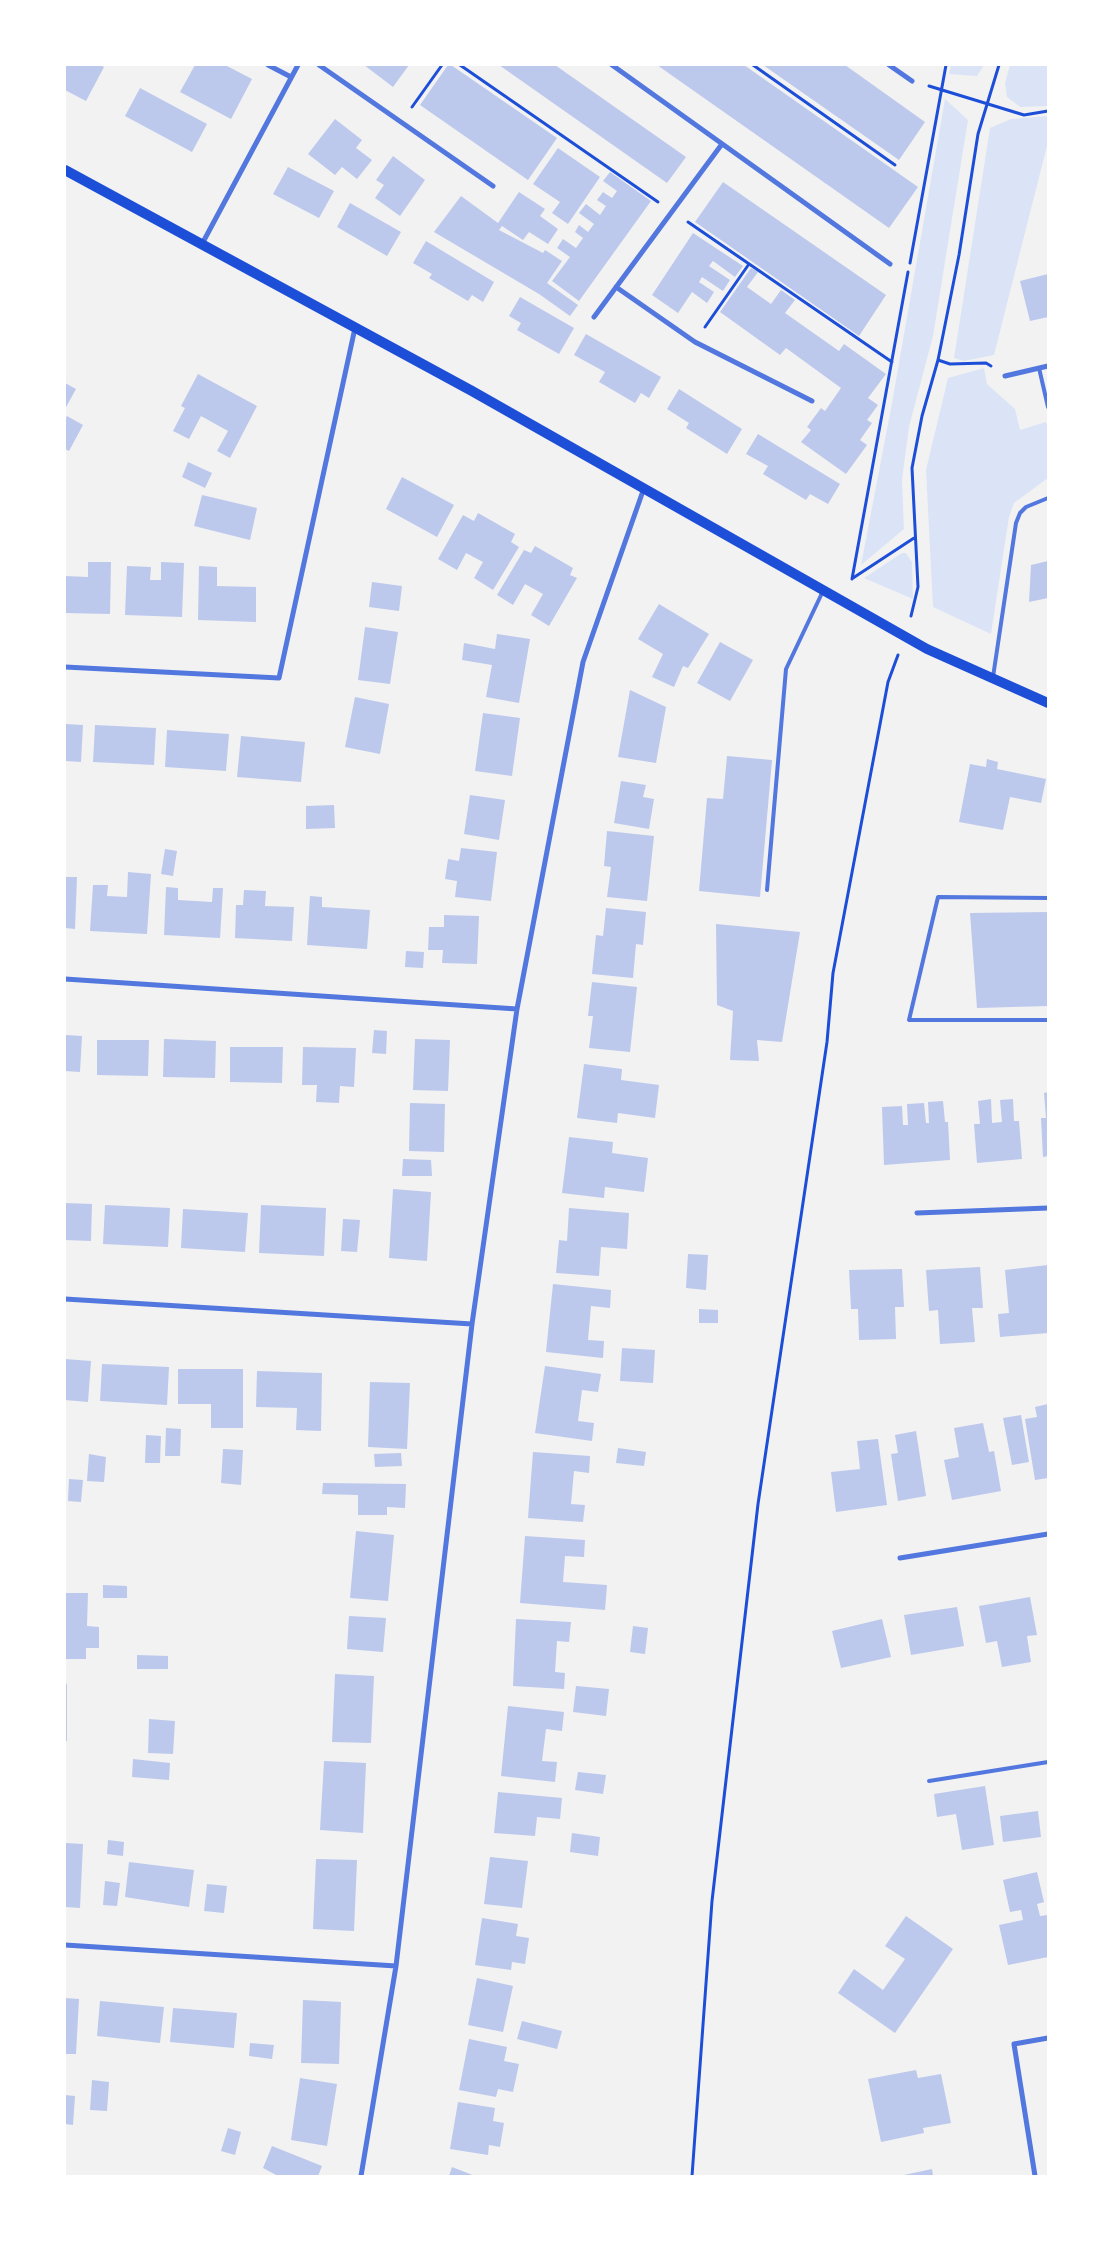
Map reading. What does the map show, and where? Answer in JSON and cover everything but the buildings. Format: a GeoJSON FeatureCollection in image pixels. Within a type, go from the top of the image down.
{"type":"FeatureCollection","features":[{"type":"Feature","properties":{"kind":"main road"},"geometry":{"type":"LineString","coordinates":[[65,170],[644,487],[927,649],[1048,703]]}},
{"type":"Feature","properties":{"kind":"street"},"geometry":{"type":"LineString","coordinates":[[268,65],[291,77]]}},
{"type":"Feature","properties":{"kind":"street"},"geometry":{"type":"LineString","coordinates":[[202,244],[298,65]]}},
{"type":"Feature","properties":{"kind":"street"},"geometry":{"type":"LineString","coordinates":[[319,65],[493,186]]}},
{"type":"Feature","properties":{"kind":"street"},"geometry":{"type":"LineString","coordinates":[[612,65],[890,264]]}},
{"type":"Feature","properties":{"kind":"street"},"geometry":{"type":"LineString","coordinates":[[889,65],[912,82]]}},
{"type":"Feature","properties":{"kind":"street"},"geometry":{"type":"LineString","coordinates":[[594,317],[722,144]]}},
{"type":"Feature","properties":{"kind":"street"},"geometry":{"type":"LineString","coordinates":[[616,287],[694,342],[812,401]]}},
{"type":"Feature","properties":{"kind":"street"},"geometry":{"type":"LineString","coordinates":[[65,667],[279,678],[355,328]]}},
{"type":"Feature","properties":{"kind":"street"},"geometry":{"type":"LineString","coordinates":[[1005,376],[1048,366]]}},
{"type":"Feature","properties":{"kind":"street"},"geometry":{"type":"LineString","coordinates":[[361,2176],[396,1966],[472,1324],[517,1009],[583,662],[644,487]]}},
{"type":"Feature","properties":{"kind":"street"},"geometry":{"type":"LineString","coordinates":[[65,979],[517,1009]]}},
{"type":"Feature","properties":{"kind":"street"},"geometry":{"type":"LineString","coordinates":[[917,1213],[1048,1208]]}},
{"type":"Feature","properties":{"kind":"street"},"geometry":{"type":"LineString","coordinates":[[65,1299],[472,1324]]}},
{"type":"Feature","properties":{"kind":"street"},"geometry":{"type":"LineString","coordinates":[[900,1558],[1048,1534]]}},
{"type":"Feature","properties":{"kind":"street"},"geometry":{"type":"LineString","coordinates":[[65,1945],[396,1966]]}},
{"type":"Feature","properties":{"kind":"street"},"geometry":{"type":"LineString","coordinates":[[1035,2176],[1014,2044],[1048,2038]]}},
{"type":"Feature","properties":{"kind":"lane"},"geometry":{"type":"LineString","coordinates":[[1039,368],[1048,407]]}},
{"type":"Feature","properties":{"kind":"lane"},"geometry":{"type":"LineString","coordinates":[[993,679],[1016,523],[1020,513],[1026,507],[1048,498]]}},
{"type":"Feature","properties":{"kind":"lane"},"geometry":{"type":"LineString","coordinates":[[767,890],[786,669],[823,591]]}},
{"type":"Feature","properties":{"kind":"lane"},"geometry":{"type":"LineString","coordinates":[[1048,898],[938,897],[909,1020],[1048,1020]]}},
{"type":"Feature","properties":{"kind":"lane"},"geometry":{"type":"LineString","coordinates":[[929,1781],[1048,1762]]}},
{"type":"Feature","properties":{"kind":"path"},"geometry":{"type":"LineString","coordinates":[[401,122],[442,65]]}},
{"type":"Feature","properties":{"kind":"path"},"geometry":{"type":"LineString","coordinates":[[460,65],[892,362]]}},
{"type":"Feature","properties":{"kind":"path"},"geometry":{"type":"LineString","coordinates":[[753,65],[895,165]]}},
{"type":"Feature","properties":{"kind":"path"},"geometry":{"type":"LineString","coordinates":[[915,537],[852,579],[946,65]]}},
{"type":"Feature","properties":{"kind":"path"},"geometry":{"type":"LineString","coordinates":[[911,615],[918,587],[912,468],[922,416],[938,360],[978,134],[999,65]]}},
{"type":"Feature","properties":{"kind":"path"},"geometry":{"type":"LineString","coordinates":[[912,82],[1024,115],[1048,112]]}},
{"type":"Feature","properties":{"kind":"path"},"geometry":{"type":"LineString","coordinates":[[694,342],[749,264]]}},
{"type":"Feature","properties":{"kind":"path"},"geometry":{"type":"LineString","coordinates":[[938,360],[950,364],[986,363],[1005,376]]}},
{"type":"Feature","properties":{"kind":"path"},"geometry":{"type":"LineString","coordinates":[[692,2176],[712,1901],[758,1504],[828,1042],[833,973],[888,682],[898,653]]}},
{"type":"Feature","properties":{"kind":"shaded area"},"geometry":{"type":"Polygon","coordinates":[[[951,65],[984,65],[977,76],[949,74],[951,65]]]}},
{"type":"Feature","properties":{"kind":"shaded area"},"geometry":{"type":"Polygon","coordinates":[[[1010,65],[1048,65],[1048,106],[1020,107],[1007,97],[1005,83],[1010,65]]]}},
{"type":"Feature","properties":{"kind":"shaded area"},"geometry":{"type":"Polygon","coordinates":[[[945,99],[968,120],[933,336],[909,427],[902,480],[904,529],[861,565],[892,403],[945,99]]]}},
{"type":"Feature","properties":{"kind":"shaded area"},"geometry":{"type":"Polygon","coordinates":[[[1048,116],[1048,142],[994,355],[964,361],[954,358],[990,128],[1011,119],[1048,116]]]}},
{"type":"Feature","properties":{"kind":"shaded area"},"geometry":{"type":"Polygon","coordinates":[[[984,368],[987,384],[1015,409],[1020,430],[1046,422],[1048,430],[1048,478],[1014,503],[1009,517],[991,634],[933,607],[926,470],[948,378],[984,368]]]}},
{"type":"Feature","properties":{"kind":"shaded area"},"geometry":{"type":"Polygon","coordinates":[[[902,553],[906,553],[912,562],[913,599],[864,578],[902,553]]]}}]}
